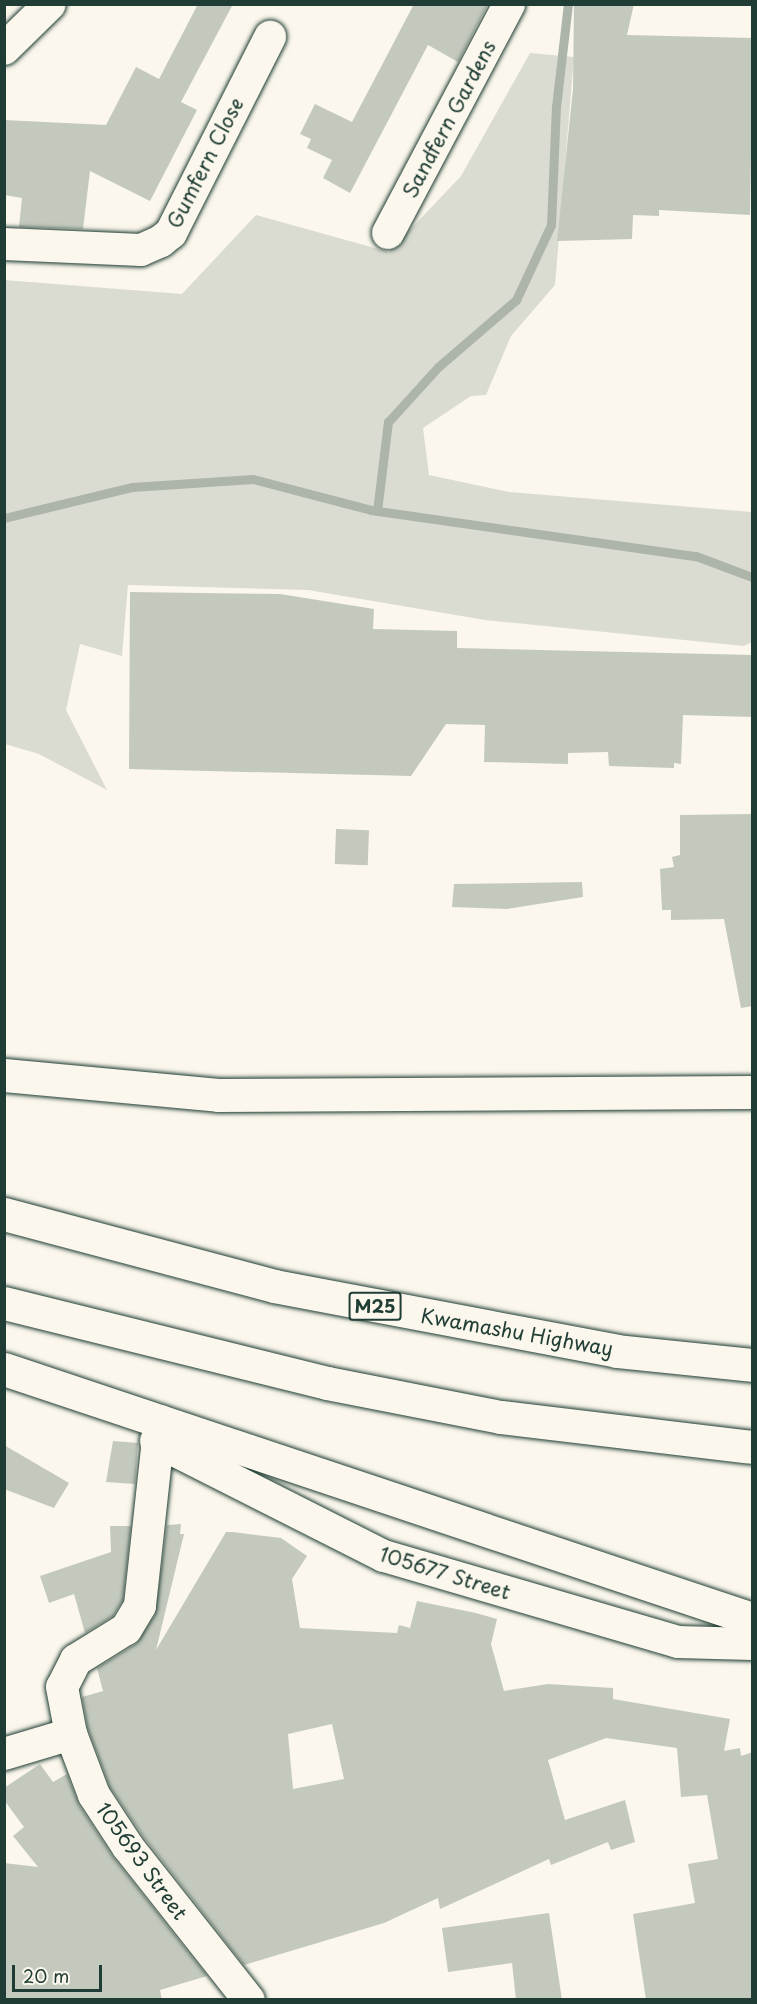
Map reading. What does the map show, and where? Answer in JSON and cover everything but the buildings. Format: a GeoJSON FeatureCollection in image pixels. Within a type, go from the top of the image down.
{"type":"FeatureCollection","features":[{"type":"Feature","properties":{"kind":"main road"},"geometry":{"type":"LineString","coordinates":[[4,1075],[218,1095],[753,1092]]}},
{"type":"Feature","properties":{"kind":"main road","name":"Kwamashu Highway"},"geometry":{"type":"LineString","coordinates":[[4,1214],[309,1293],[617,1351],[753,1365]]}},
{"type":"Feature","properties":{"kind":"main road"},"geometry":{"type":"LineString","coordinates":[[4,1303],[327,1383],[490,1414],[753,1447]]}},
{"type":"Feature","properties":{"kind":"main road"},"geometry":{"type":"LineString","coordinates":[[4,1369],[158,1431],[753,1619]]}},
{"type":"Feature","properties":{"kind":"street"},"geometry":{"type":"LineString","coordinates":[[4,49],[50,4]]}},
{"type":"Feature","properties":{"kind":"street","name":"Sandfern Gardens"},"geometry":{"type":"LineString","coordinates":[[388,233],[509,4]]}},
{"type":"Feature","properties":{"kind":"street","name":"Gumfern Close"},"geometry":{"type":"LineString","coordinates":[[4,243],[141,250],[161,241],[171,233],[270,37]]}},
{"type":"Feature","properties":{"kind":"street","name":"105677 Street"},"geometry":{"type":"LineString","coordinates":[[158,1431],[384,1556],[678,1642],[753,1644]]}},
{"type":"Feature","properties":{"kind":"street","name":"105693 Street"},"geometry":{"type":"LineString","coordinates":[[158,1431],[140,1606],[126,1629],[89,1649],[66,1673],[62,1687],[71,1734],[94,1795],[128,1847],[249,2000]]}},
{"type":"Feature","properties":{"kind":"street"},"geometry":{"type":"LineString","coordinates":[[4,1754],[71,1734]]}},
{"type":"Feature","properties":{"kind":"shaded area"},"geometry":{"type":"Polygon","coordinates":[[[530,53],[574,57],[555,285],[511,336],[486,395],[471,396],[423,428],[429,475],[509,492],[752,512],[752,642],[744,646],[485,620],[308,590],[128,585],[122,656],[80,644],[66,710],[107,790],[39,754],[5,744],[4,280],[182,294],[256,215],[389,252],[461,176],[530,53]]]}},
{"type":"Feature","properties":{"kind":"waterway"},"geometry":{"type":"LineString","coordinates":[[377,511],[388,422],[438,367],[516,300],[551,225],[556,107],[568,4]]}},
{"type":"Feature","properties":{"kind":"waterway"},"geometry":{"type":"LineString","coordinates":[[4,518],[132,487],[253,479],[371,510],[696,556],[752,577]]}}]}
